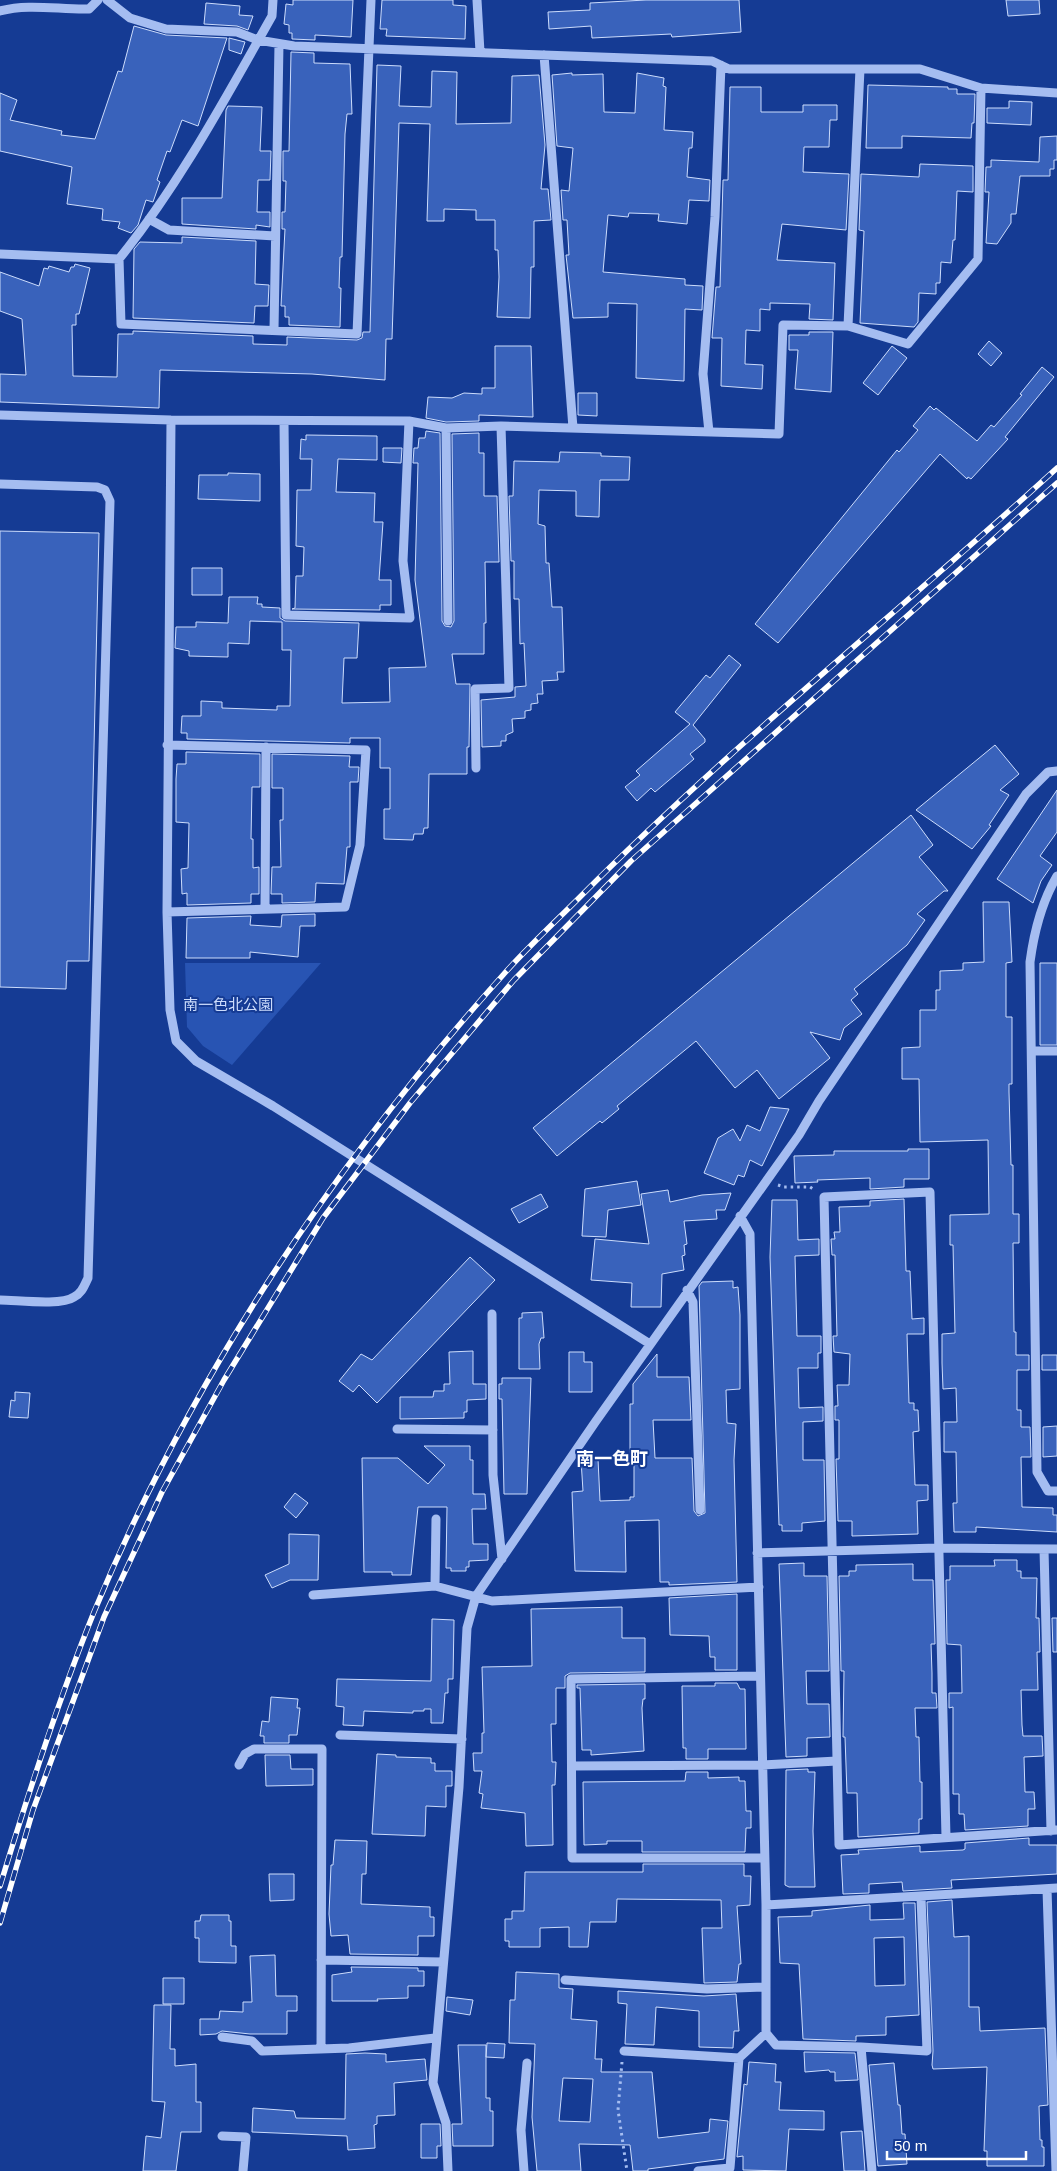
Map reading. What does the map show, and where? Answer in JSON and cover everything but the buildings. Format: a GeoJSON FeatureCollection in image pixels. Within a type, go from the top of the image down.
{"type":"FeatureCollection","features":[{"type":"Feature","properties":{"kind":"street"},"geometry":{"type":"LineString","coordinates":[[0,11],[11,4],[89,9],[98,0]]}},
{"type":"Feature","properties":{"kind":"street"},"geometry":{"type":"LineString","coordinates":[[107,0],[130,18],[166,29],[237,32],[258,40],[279,44],[368,50],[544,54],[712,61],[729,69],[920,69],[980,88],[1057,93]]}},
{"type":"Feature","properties":{"kind":"street"},"geometry":{"type":"LineString","coordinates":[[273,0],[272,16],[216,115],[149,219],[119,259],[121,324],[357,334],[371,0]]}},
{"type":"Feature","properties":{"kind":"street"},"geometry":{"type":"LineString","coordinates":[[477,0],[480,52]]}},
{"type":"Feature","properties":{"kind":"street"},"geometry":{"type":"LineString","coordinates":[[274,330],[279,44]]}},
{"type":"Feature","properties":{"kind":"street"},"geometry":{"type":"LineString","coordinates":[[544,54],[574,428]]}},
{"type":"Feature","properties":{"kind":"street"},"geometry":{"type":"LineString","coordinates":[[709,432],[703,374],[715,217],[721,65]]}},
{"type":"Feature","properties":{"kind":"street"},"geometry":{"type":"LineString","coordinates":[[848,326],[860,69]]}},
{"type":"Feature","properties":{"kind":"street"},"geometry":{"type":"LineString","coordinates":[[0,415],[171,420],[410,421],[446,428],[501,426],[779,434],[783,325],[848,326],[908,344],[978,258],[980,88]]}},
{"type":"Feature","properties":{"kind":"street"},"geometry":{"type":"LineString","coordinates":[[149,219],[170,230],[275,236]]}},
{"type":"Feature","properties":{"kind":"street"},"geometry":{"type":"LineString","coordinates":[[0,254],[119,259]]}},
{"type":"Feature","properties":{"kind":"street"},"geometry":{"type":"LineString","coordinates":[[171,420],[167,745],[168,912],[170,1010],[176,1041],[196,1061],[273,1106],[650,1344]]}},
{"type":"Feature","properties":{"kind":"street"},"geometry":{"type":"LineString","coordinates":[[284,420],[286,615],[410,618],[403,561],[410,421]]}},
{"type":"Feature","properties":{"kind":"street"},"geometry":{"type":"LineString","coordinates":[[476,768],[475,689],[509,688],[501,426]]}},
{"type":"Feature","properties":{"kind":"street"},"geometry":{"type":"LineString","coordinates":[[446,428],[448,621]]}},
{"type":"Feature","properties":{"kind":"street"},"geometry":{"type":"LineString","coordinates":[[0,484],[97,487],[106,490],[110,501],[88,1278],[81,1292],[73,1299],[60,1301],[0,1300]]}},
{"type":"Feature","properties":{"kind":"street"},"geometry":{"type":"LineString","coordinates":[[167,745],[366,750],[360,845],[345,907],[168,912]]}},
{"type":"Feature","properties":{"kind":"street"},"geometry":{"type":"LineString","coordinates":[[265,909],[266,747]]}},
{"type":"Feature","properties":{"kind":"street"},"geometry":{"type":"LineString","coordinates":[[448,2171],[446,2123],[433,2083],[435,2038],[459,1787],[467,1628],[476,1596],[687,1290],[799,1135],[819,1101],[1026,794],[1048,772],[1057,771]]}},
{"type":"Feature","properties":{"kind":"street"},"geometry":{"type":"LineString","coordinates":[[1057,876],[1047,892],[1034,933],[1030,962],[1037,1472],[1048,1491],[1057,1491]]}},
{"type":"Feature","properties":{"kind":"street"},"geometry":{"type":"LineString","coordinates":[[1032,1051],[1057,1051]]}},
{"type":"Feature","properties":{"kind":"street"},"geometry":{"type":"LineString","coordinates":[[946,1837],[930,1192],[824,1197],[839,1845],[1054,1830],[1044,1549]]}},
{"type":"Feature","properties":{"kind":"street"},"geometry":{"type":"LineString","coordinates":[[740,1216],[750,1234],[766,1905],[766,2033],[776,2045],[927,2051],[921,1897]]}},
{"type":"Feature","properties":{"kind":"street"},"geometry":{"type":"LineString","coordinates":[[687,1290],[693,1302],[700,1510]]}},
{"type":"Feature","properties":{"kind":"street"},"geometry":{"type":"LineString","coordinates":[[492,1314],[493,1475],[502,1559]]}},
{"type":"Feature","properties":{"kind":"street"},"geometry":{"type":"LineString","coordinates":[[397,1429],[493,1430]]}},
{"type":"Feature","properties":{"kind":"street"},"geometry":{"type":"LineString","coordinates":[[435,1586],[436,1518]]}},
{"type":"Feature","properties":{"kind":"street"},"geometry":{"type":"LineString","coordinates":[[757,1553],[938,1548],[1057,1549]]}},
{"type":"Feature","properties":{"kind":"street"},"geometry":{"type":"LineString","coordinates":[[313,1595],[435,1586],[492,1601],[759,1587]]}},
{"type":"Feature","properties":{"kind":"street"},"geometry":{"type":"LineString","coordinates":[[760,1676],[571,1679],[572,1858],[764,1858]]}},
{"type":"Feature","properties":{"kind":"street"},"geometry":{"type":"LineString","coordinates":[[340,1735],[462,1738]]}},
{"type":"Feature","properties":{"kind":"street"},"geometry":{"type":"LineString","coordinates":[[240,1765],[245,1754],[254,1749],[322,1749],[321,2049]]}},
{"type":"Feature","properties":{"kind":"street"},"geometry":{"type":"LineString","coordinates":[[572,1766],[762,1765],[837,1760]]}},
{"type":"Feature","properties":{"kind":"street"},"geometry":{"type":"LineString","coordinates":[[766,1905],[1057,1888]]}},
{"type":"Feature","properties":{"kind":"street"},"geometry":{"type":"LineString","coordinates":[[1047,1889],[1056,2171]]}},
{"type":"Feature","properties":{"kind":"street"},"geometry":{"type":"LineString","coordinates":[[321,1960],[443,1962]]}},
{"type":"Feature","properties":{"kind":"street"},"geometry":{"type":"LineString","coordinates":[[565,1980],[707,1988],[766,1986]]}},
{"type":"Feature","properties":{"kind":"street"},"geometry":{"type":"LineString","coordinates":[[698,2171],[730,2169],[739,2058],[766,2033]]}},
{"type":"Feature","properties":{"kind":"street"},"geometry":{"type":"LineString","coordinates":[[222,2038],[252,2041],[262,2051],[321,2049],[435,2038]]}},
{"type":"Feature","properties":{"kind":"street"},"geometry":{"type":"LineString","coordinates":[[861,2047],[872,2171]]}},
{"type":"Feature","properties":{"kind":"street"},"geometry":{"type":"LineString","coordinates":[[624,2051],[739,2058]]}},
{"type":"Feature","properties":{"kind":"street"},"geometry":{"type":"LineString","coordinates":[[524,2171],[521,2130],[527,2063]]}},
{"type":"Feature","properties":{"kind":"street"},"geometry":{"type":"LineString","coordinates":[[222,2136],[246,2137],[243,2171]]}},
{"type":"Feature","properties":{"kind":"path"},"geometry":{"type":"LineString","coordinates":[[766,1181],[784,1187],[810,1187],[824,1197]]}},
{"type":"Feature","properties":{"kind":"path"},"geometry":{"type":"LineString","coordinates":[[624,2051],[618,2110],[627,2171]]}},
{"type":"Feature","properties":{"kind":"green space","name":"南一色北公園"},"geometry":{"type":"Polygon","coordinates":[[[185,963],[321,963],[232,1065],[203,1046],[187,1027],[185,963]]]}},
{"type":"Feature","properties":{"kind":"railway"},"geometry":{"type":"LineString","coordinates":[[0,1886],[68,1679],[94,1612],[132,1525],[175,1440],[221,1357],[325,1197],[381,1121],[441,1047],[512,965],[636,842],[755,733],[1057,468]]}},
{"type":"Feature","properties":{"kind":"railway"},"geometry":{"type":"LineString","coordinates":[[0,1923],[33,1810],[104,1617],[162,1492],[224,1380],[323,1218],[410,1103],[514,980],[631,861],[1057,483]]}},
{"type":"Feature","properties":{"kind":"district","name":"南一色町"},"geometry":{"type":"Point","coordinates":[612,1459]}}]}
